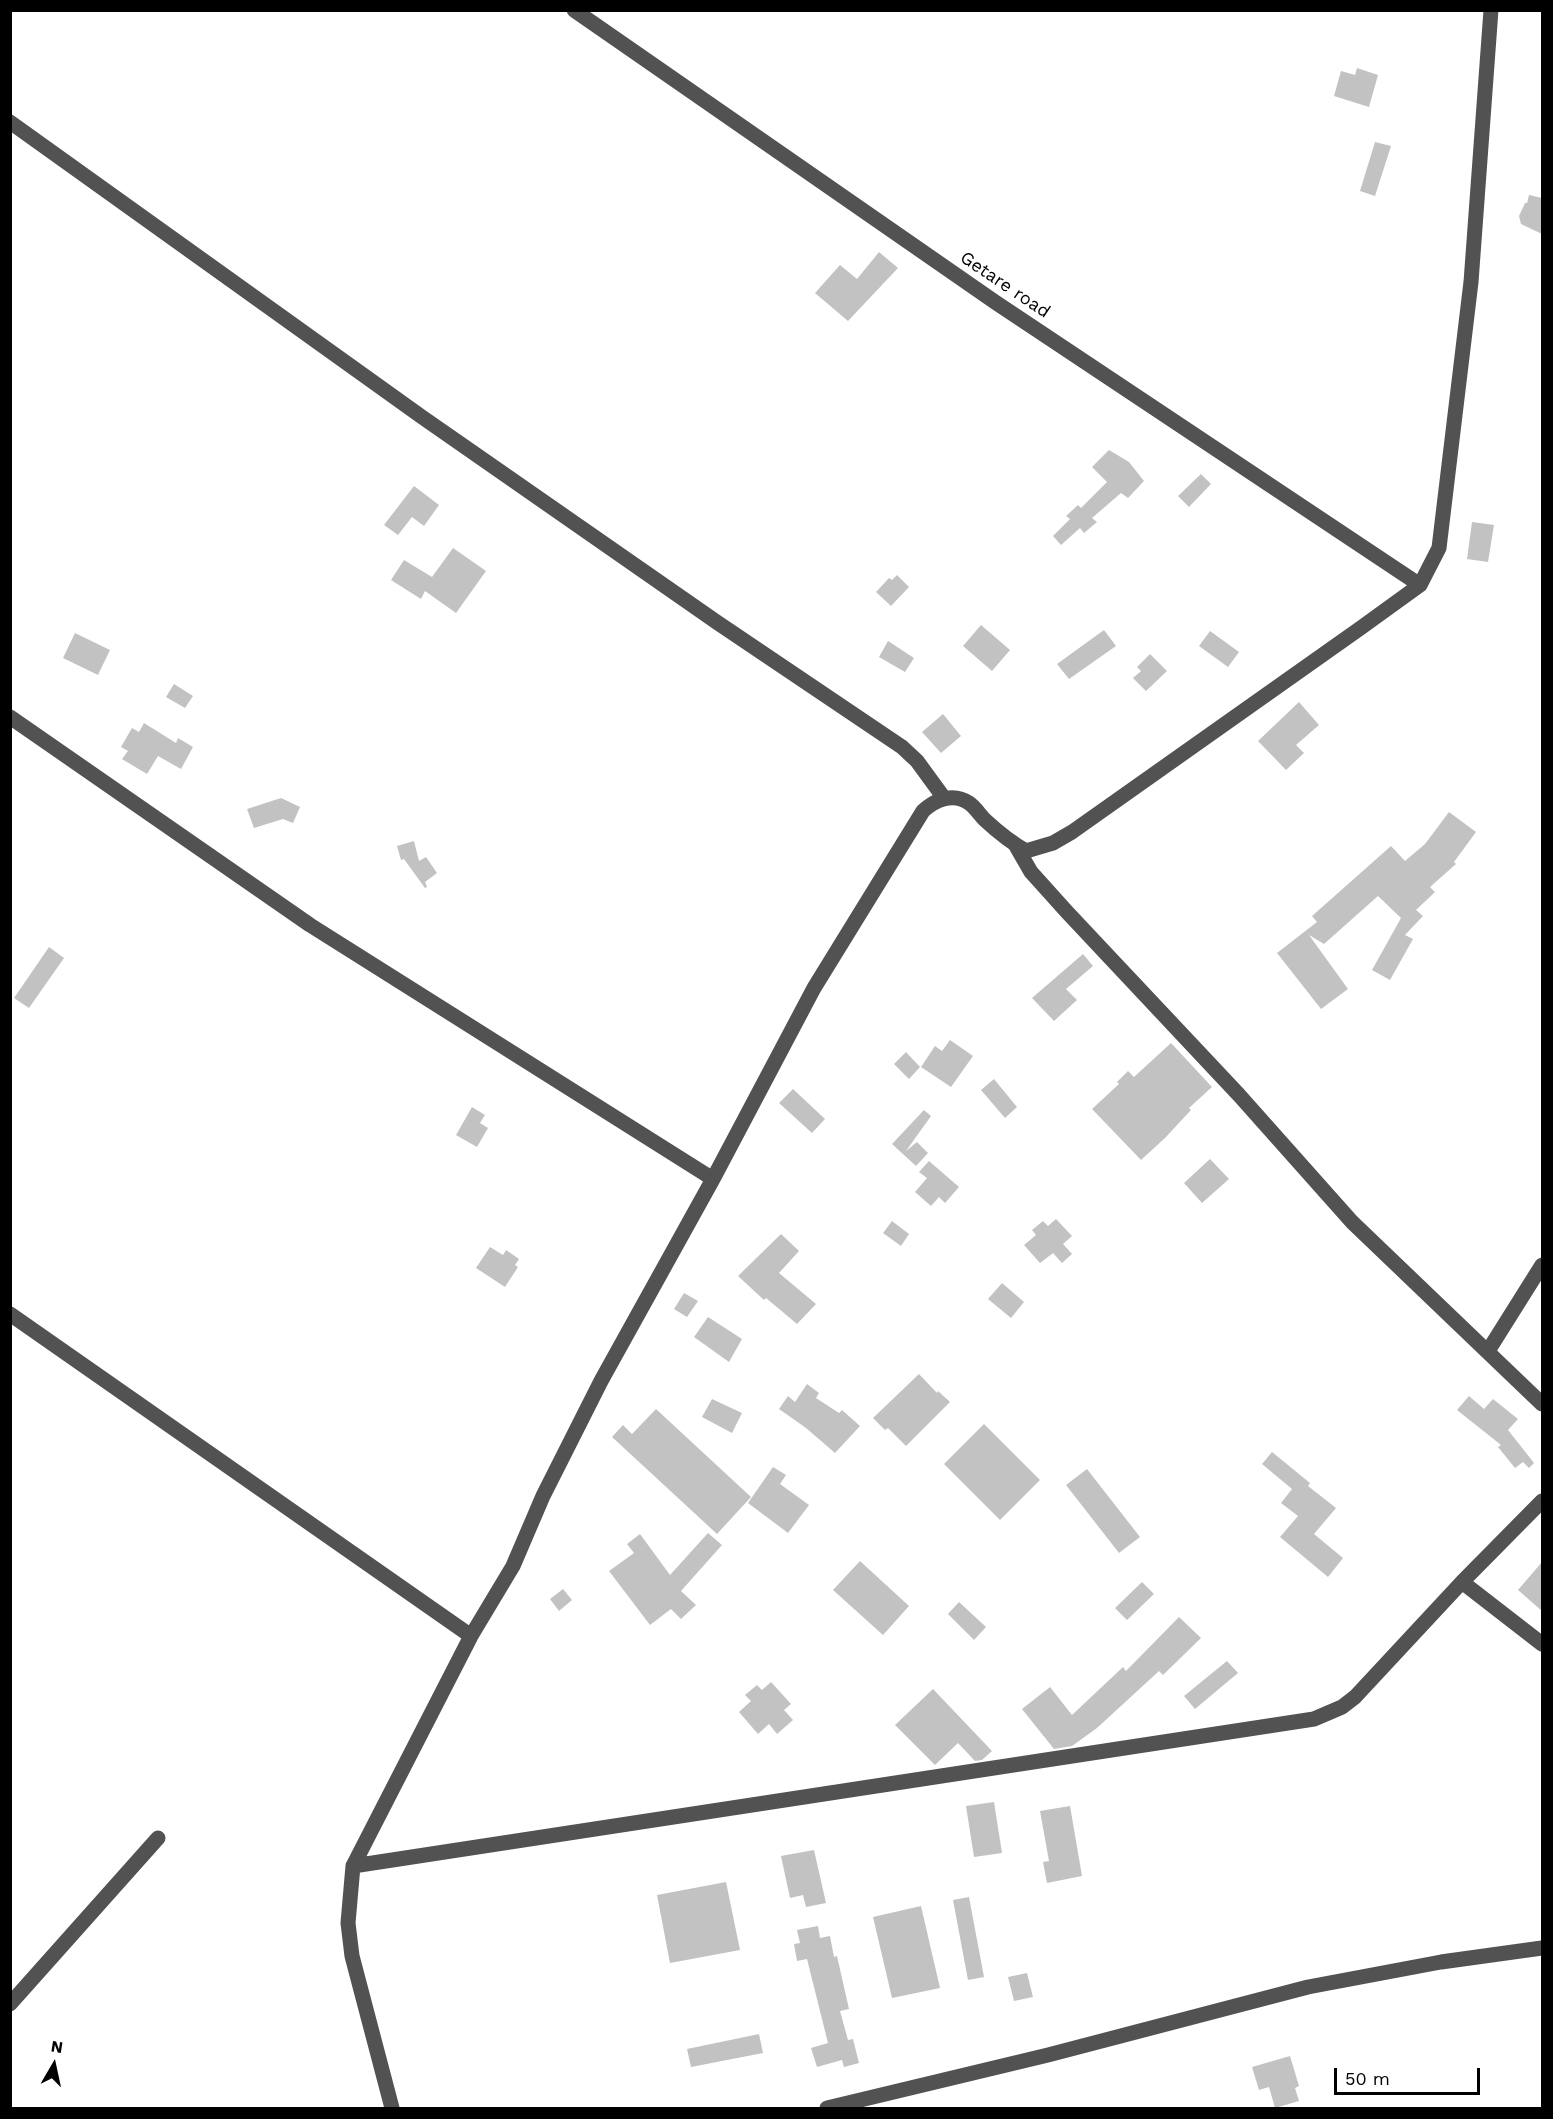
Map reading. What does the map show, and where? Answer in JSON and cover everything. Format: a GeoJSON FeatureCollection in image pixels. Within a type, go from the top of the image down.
{"type":"FeatureCollection","features":[{"type":"Feature","properties":{"kind":"street","name":"Getare road"},"geometry":{"type":"LineString","coordinates":[[574,10],[995,302],[1420,585]]}},
{"type":"Feature","properties":{"kind":"street"},"geometry":{"type":"LineString","coordinates":[[392,2109],[352,1956],[348,1923],[354,1866],[471,1636],[513,1566],[543,1496],[601,1381],[713,1179],[814,988],[923,811],[933,802],[945,798],[957,799],[969,803],[985,820],[1016,846],[1026,851],[1053,843],[1072,832],[1420,585],[1439,549],[1471,282],[1491,10]]}},
{"type":"Feature","properties":{"kind":"street"},"geometry":{"type":"LineString","coordinates":[[10,122],[422,417],[718,623],[902,747],[945,798]]}},
{"type":"Feature","properties":{"kind":"street"},"geometry":{"type":"LineString","coordinates":[[10,717],[310,925],[713,1179]]}},
{"type":"Feature","properties":{"kind":"street"},"geometry":{"type":"LineString","coordinates":[[1016,846],[1031,872],[1239,1095],[1352,1222],[1542,1404]]}},
{"type":"Feature","properties":{"kind":"street"},"geometry":{"type":"LineString","coordinates":[[1488,1351],[1542,1265]]}},
{"type":"Feature","properties":{"kind":"street"},"geometry":{"type":"LineString","coordinates":[[10,1314],[471,1636]]}},
{"type":"Feature","properties":{"kind":"street"},"geometry":{"type":"LineString","coordinates":[[354,1866],[1314,1719],[1335,1710],[1355,1697],[1462,1582],[1542,1501]]}},
{"type":"Feature","properties":{"kind":"street"},"geometry":{"type":"LineString","coordinates":[[1462,1582],[1542,1644]]}},
{"type":"Feature","properties":{"kind":"street"},"geometry":{"type":"LineString","coordinates":[[10,2004],[158,1838]]}},
{"type":"Feature","properties":{"kind":"street"},"geometry":{"type":"LineString","coordinates":[[827,2109],[1048,2055],[1308,1987],[1441,1962],[1542,1948]]}},
{"type":"Feature","properties":{"kind":"building"},"geometry":{"type":"Polygon","coordinates":[[[1357,68],[1378,75],[1369,107],[1334,96],[1341,71],[1355,75],[1357,68]]]}},
{"type":"Feature","properties":{"kind":"building"},"geometry":{"type":"Polygon","coordinates":[[[1375,142],[1391,146],[1375,196],[1360,191],[1375,142]]]}},
{"type":"Feature","properties":{"kind":"building"},"geometry":{"type":"Polygon","coordinates":[[[1529,195],[1542,198],[1542,234],[1521,224],[1519,216],[1529,195]]]}},
{"type":"Feature","properties":{"kind":"building"},"geometry":{"type":"Polygon","coordinates":[[[879,252],[898,268],[848,321],[815,293],[840,265],[857,279],[879,252]]]}},
{"type":"Feature","properties":{"kind":"building"},"geometry":{"type":"Polygon","coordinates":[[[1109,450],[1129,462],[1144,481],[1128,498],[1121,493],[1092,518],[1097,522],[1084,533],[1080,528],[1061,545],[1053,536],[1070,519],[1066,516],[1078,505],[1081,508],[1107,482],[1092,467],[1109,450]]]}},
{"type":"Feature","properties":{"kind":"building"},"geometry":{"type":"Polygon","coordinates":[[[1201,474],[1211,484],[1189,507],[1178,496],[1201,474]]]}},
{"type":"Feature","properties":{"kind":"building"},"geometry":{"type":"Polygon","coordinates":[[[414,486],[439,505],[424,526],[412,517],[398,535],[384,525],[414,486]]]}},
{"type":"Feature","properties":{"kind":"building"},"geometry":{"type":"Polygon","coordinates":[[[1472,522],[1494,525],[1488,562],[1467,559],[1472,522]]]}},
{"type":"Feature","properties":{"kind":"building"},"geometry":{"type":"Polygon","coordinates":[[[453,548],[486,571],[456,613],[425,591],[421,599],[391,580],[404,560],[432,577],[453,548]]]}},
{"type":"Feature","properties":{"kind":"building"},"geometry":{"type":"Polygon","coordinates":[[[897,575],[909,587],[891,606],[876,592],[889,578],[892,580],[897,575]]]}},
{"type":"Feature","properties":{"kind":"building"},"geometry":{"type":"Polygon","coordinates":[[[981,625],[1010,650],[992,671],[963,646],[981,625]]]}},
{"type":"Feature","properties":{"kind":"building"},"geometry":{"type":"Polygon","coordinates":[[[1104,630],[1116,646],[1069,679],[1057,664],[1104,630]]]}},
{"type":"Feature","properties":{"kind":"building"},"geometry":{"type":"Polygon","coordinates":[[[1210,631],[1239,652],[1228,667],[1199,646],[1210,631]]]}},
{"type":"Feature","properties":{"kind":"building"},"geometry":{"type":"Polygon","coordinates":[[[75,633],[110,650],[98,675],[63,658],[75,633]]]}},
{"type":"Feature","properties":{"kind":"building"},"geometry":{"type":"Polygon","coordinates":[[[888,641],[914,658],[905,672],[879,657],[888,641]]]}},
{"type":"Feature","properties":{"kind":"building"},"geometry":{"type":"Polygon","coordinates":[[[1150,654],[1167,671],[1146,691],[1133,678],[1141,671],[1137,667],[1150,654]]]}},
{"type":"Feature","properties":{"kind":"building"},"geometry":{"type":"Polygon","coordinates":[[[174,684],[193,696],[185,708],[166,697],[174,684]]]}},
{"type":"Feature","properties":{"kind":"building"},"geometry":{"type":"Polygon","coordinates":[[[1299,702],[1319,725],[1296,745],[1304,753],[1286,770],[1258,741],[1299,702]]]}},
{"type":"Feature","properties":{"kind":"building"},"geometry":{"type":"Polygon","coordinates":[[[943,714],[961,736],[941,753],[922,732],[943,714]]]}},
{"type":"Feature","properties":{"kind":"building"},"geometry":{"type":"Polygon","coordinates":[[[144,723],[176,743],[178,738],[193,747],[181,769],[158,756],[147,774],[122,759],[128,751],[121,747],[132,728],[139,732],[144,723]]]}},
{"type":"Feature","properties":{"kind":"building"},"geometry":{"type":"Polygon","coordinates":[[[281,798],[300,807],[293,823],[283,819],[254,828],[247,809],[281,798]]]}},
{"type":"Feature","properties":{"kind":"building"},"geometry":{"type":"Polygon","coordinates":[[[1449,812],[1476,832],[1454,862],[1456,864],[1430,887],[1435,892],[1416,910],[1423,916],[1405,935],[1413,939],[1390,980],[1372,970],[1401,918],[1378,896],[1324,944],[1309,935],[1348,989],[1321,1009],[1277,953],[1317,922],[1312,916],[1391,846],[1405,861],[1425,844],[1449,812]]]}},
{"type":"Feature","properties":{"kind":"building"},"geometry":{"type":"Polygon","coordinates":[[[414,841],[419,861],[426,857],[437,873],[425,882],[427,887],[425,888],[404,859],[401,860],[397,846],[414,841]]]}},
{"type":"Feature","properties":{"kind":"building"},"geometry":{"type":"Polygon","coordinates":[[[49,947],[64,958],[29,1008],[14,998],[49,947]]]}},
{"type":"Feature","properties":{"kind":"building"},"geometry":{"type":"Polygon","coordinates":[[[1083,954],[1093,966],[1066,989],[1077,1000],[1054,1021],[1032,998],[1083,954]]]}},
{"type":"Feature","properties":{"kind":"building"},"geometry":{"type":"Polygon","coordinates":[[[950,1040],[973,1056],[951,1087],[921,1067],[935,1046],[942,1051],[950,1040]]]}},
{"type":"Feature","properties":{"kind":"building"},"geometry":{"type":"Polygon","coordinates":[[[1171,1043],[1212,1087],[1189,1108],[1191,1110],[1165,1138],[1141,1160],[1092,1109],[1119,1084],[1117,1082],[1128,1071],[1134,1077],[1171,1043]]]}},
{"type":"Feature","properties":{"kind":"building"},"geometry":{"type":"Polygon","coordinates":[[[906,1052],[920,1067],[909,1079],[894,1064],[906,1052]]]}},
{"type":"Feature","properties":{"kind":"building"},"geometry":{"type":"Polygon","coordinates":[[[994,1079],[1017,1107],[1005,1118],[981,1090],[994,1079]]]}},
{"type":"Feature","properties":{"kind":"building"},"geometry":{"type":"Polygon","coordinates":[[[793,1089],[825,1119],[812,1133],[779,1103],[793,1089]]]}},
{"type":"Feature","properties":{"kind":"building"},"geometry":{"type":"Polygon","coordinates":[[[472,1107],[485,1115],[480,1123],[488,1128],[477,1147],[456,1135],[472,1107]]]}},
{"type":"Feature","properties":{"kind":"building"},"geometry":{"type":"Polygon","coordinates":[[[924,1110],[931,1116],[906,1151],[917,1142],[928,1153],[916,1166],[892,1144],[924,1110]]]}},
{"type":"Feature","properties":{"kind":"building"},"geometry":{"type":"Polygon","coordinates":[[[1210,1159],[1229,1179],[1202,1203],[1184,1183],[1210,1159]]]}},
{"type":"Feature","properties":{"kind":"building"},"geometry":{"type":"Polygon","coordinates":[[[929,1161],[959,1187],[945,1203],[939,1197],[931,1206],[915,1192],[927,1178],[919,1172],[929,1161]]]}},
{"type":"Feature","properties":{"kind":"building"},"geometry":{"type":"Polygon","coordinates":[[[1056,1219],[1072,1236],[1063,1244],[1072,1254],[1062,1263],[1053,1253],[1040,1263],[1024,1245],[1036,1235],[1032,1230],[1043,1221],[1048,1226],[1056,1219]]]}},
{"type":"Feature","properties":{"kind":"building"},"geometry":{"type":"Polygon","coordinates":[[[892,1221],[909,1234],[901,1246],[883,1233],[892,1221]]]}},
{"type":"Feature","properties":{"kind":"building"},"geometry":{"type":"Polygon","coordinates":[[[781,1234],[799,1251],[779,1273],[816,1304],[797,1324],[766,1298],[764,1300],[738,1276],[781,1234]]]}},
{"type":"Feature","properties":{"kind":"building"},"geometry":{"type":"Polygon","coordinates":[[[490,1247],[503,1255],[506,1250],[519,1259],[515,1265],[518,1267],[505,1287],[476,1268],[490,1247]]]}},
{"type":"Feature","properties":{"kind":"building"},"geometry":{"type":"Polygon","coordinates":[[[1002,1283],[1024,1302],[1011,1318],[988,1299],[1002,1283]]]}},
{"type":"Feature","properties":{"kind":"building"},"geometry":{"type":"Polygon","coordinates":[[[684,1293],[698,1301],[687,1317],[674,1309],[684,1293]]]}},
{"type":"Feature","properties":{"kind":"building"},"geometry":{"type":"Polygon","coordinates":[[[708,1317],[742,1339],[729,1362],[694,1337],[708,1317]]]}},
{"type":"Feature","properties":{"kind":"building"},"geometry":{"type":"Polygon","coordinates":[[[919,1374],[937,1393],[938,1391],[950,1402],[906,1446],[888,1428],[885,1430],[873,1418],[919,1374]]]}},
{"type":"Feature","properties":{"kind":"building"},"geometry":{"type":"Polygon","coordinates":[[[807,1384],[819,1393],[816,1398],[839,1413],[842,1410],[860,1426],[835,1453],[779,1409],[788,1396],[795,1402],[807,1384]]]}},
{"type":"Feature","properties":{"kind":"building"},"geometry":{"type":"Polygon","coordinates":[[[1469,1396],[1484,1409],[1493,1399],[1518,1419],[1508,1430],[1534,1463],[1529,1468],[1523,1462],[1515,1468],[1498,1447],[1501,1445],[1457,1410],[1469,1396]]]}},
{"type":"Feature","properties":{"kind":"building"},"geometry":{"type":"Polygon","coordinates":[[[712,1399],[742,1413],[732,1433],[702,1417],[712,1399]]]}},
{"type":"Feature","properties":{"kind":"building"},"geometry":{"type":"Polygon","coordinates":[[[656,1409],[751,1497],[717,1534],[612,1437],[623,1425],[632,1434],[656,1409]]]}},
{"type":"Feature","properties":{"kind":"building"},"geometry":{"type":"Polygon","coordinates":[[[984,1424],[1040,1480],[1000,1520],[944,1464],[984,1424]]]}},
{"type":"Feature","properties":{"kind":"building"},"geometry":{"type":"Polygon","coordinates":[[[1272,1452],[1310,1483],[1308,1486],[1336,1508],[1314,1534],[1343,1558],[1328,1577],[1280,1537],[1298,1516],[1281,1503],[1292,1489],[1262,1464],[1272,1452]]]}},
{"type":"Feature","properties":{"kind":"building"},"geometry":{"type":"Polygon","coordinates":[[[773,1467],[786,1475],[780,1484],[809,1505],[788,1533],[748,1503],[773,1467]]]}},
{"type":"Feature","properties":{"kind":"building"},"geometry":{"type":"Polygon","coordinates":[[[1087,1469],[1140,1537],[1119,1553],[1066,1485],[1087,1469]]]}},
{"type":"Feature","properties":{"kind":"building"},"geometry":{"type":"Polygon","coordinates":[[[708,1533],[722,1545],[681,1591],[696,1605],[681,1619],[671,1609],[650,1625],[609,1571],[634,1553],[627,1544],[640,1534],[670,1575],[708,1533]]]}},
{"type":"Feature","properties":{"kind":"building"},"geometry":{"type":"Polygon","coordinates":[[[860,1561],[909,1606],[883,1635],[833,1590],[860,1561]]]}},
{"type":"Feature","properties":{"kind":"building"},"geometry":{"type":"Polygon","coordinates":[[[1542,1562],[1542,1611],[1518,1590],[1542,1562]]]}},
{"type":"Feature","properties":{"kind":"building"},"geometry":{"type":"Polygon","coordinates":[[[1142,1582],[1154,1594],[1127,1620],[1115,1608],[1142,1582]]]}},
{"type":"Feature","properties":{"kind":"building"},"geometry":{"type":"Polygon","coordinates":[[[563,1589],[572,1600],[559,1611],[550,1599],[563,1589]]]}},
{"type":"Feature","properties":{"kind":"building"},"geometry":{"type":"Polygon","coordinates":[[[959,1602],[986,1627],[974,1640],[948,1614],[959,1602]]]}},
{"type":"Feature","properties":{"kind":"building"},"geometry":{"type":"Polygon","coordinates":[[[1179,1617],[1201,1638],[1163,1675],[1159,1671],[1097,1728],[1072,1746],[1054,1749],[1022,1709],[1050,1687],[1072,1715],[1123,1667],[1126,1671],[1179,1617]]]}},
{"type":"Feature","properties":{"kind":"building"},"geometry":{"type":"Polygon","coordinates":[[[1227,1661],[1238,1673],[1195,1709],[1184,1696],[1227,1661]]]}},
{"type":"Feature","properties":{"kind":"building"},"geometry":{"type":"Polygon","coordinates":[[[771,1682],[791,1704],[784,1710],[793,1720],[777,1734],[769,1724],[758,1734],[739,1712],[751,1701],[745,1695],[757,1685],[762,1690],[771,1682]]]}},
{"type":"Feature","properties":{"kind":"building"},"geometry":{"type":"Polygon","coordinates":[[[933,1689],[992,1751],[982,1760],[975,1761],[958,1743],[935,1765],[895,1725],[933,1689]]]}},
{"type":"Feature","properties":{"kind":"building"},"geometry":{"type":"Polygon","coordinates":[[[994,1802],[1002,1853],[974,1857],[966,1806],[994,1802]]]}},
{"type":"Feature","properties":{"kind":"building"},"geometry":{"type":"Polygon","coordinates":[[[1070,1806],[1082,1876],[1047,1883],[1043,1862],[1049,1861],[1040,1811],[1070,1806]]]}},
{"type":"Feature","properties":{"kind":"building"},"geometry":{"type":"Polygon","coordinates":[[[814,1850],[826,1903],[806,1907],[803,1895],[790,1898],[781,1856],[814,1850]]]}},
{"type":"Feature","properties":{"kind":"building"},"geometry":{"type":"Polygon","coordinates":[[[726,1882],[740,1950],[670,1963],[657,1895],[726,1882]]]}},
{"type":"Feature","properties":{"kind":"building"},"geometry":{"type":"Polygon","coordinates":[[[969,1897],[984,1977],[968,1980],[953,1900],[969,1897]]]}},
{"type":"Feature","properties":{"kind":"building"},"geometry":{"type":"Polygon","coordinates":[[[921,1906],[940,1988],[892,1998],[873,1917],[921,1906]]]}},
{"type":"Feature","properties":{"kind":"building"},"geometry":{"type":"Polygon","coordinates":[[[818,1926],[820,1938],[830,1936],[834,1957],[837,1956],[849,2009],[840,2011],[848,2040],[853,2039],[859,2063],[844,2067],[842,2060],[817,2067],[811,2048],[828,2043],[807,1959],[797,1961],[794,1944],[800,1943],[797,1930],[818,1926]]]}},
{"type":"Feature","properties":{"kind":"building"},"geometry":{"type":"Polygon","coordinates":[[[1027,1973],[1033,1997],[1014,2001],[1008,1977],[1027,1973]]]}},
{"type":"Feature","properties":{"kind":"building"},"geometry":{"type":"Polygon","coordinates":[[[759,2034],[763,2053],[691,2067],[687,2049],[759,2034]]]}},
{"type":"Feature","properties":{"kind":"building"},"geometry":{"type":"Polygon","coordinates":[[[1290,2056],[1299,2086],[1295,2088],[1299,2101],[1275,2108],[1269,2087],[1259,2090],[1252,2067],[1290,2056]]]}}]}
